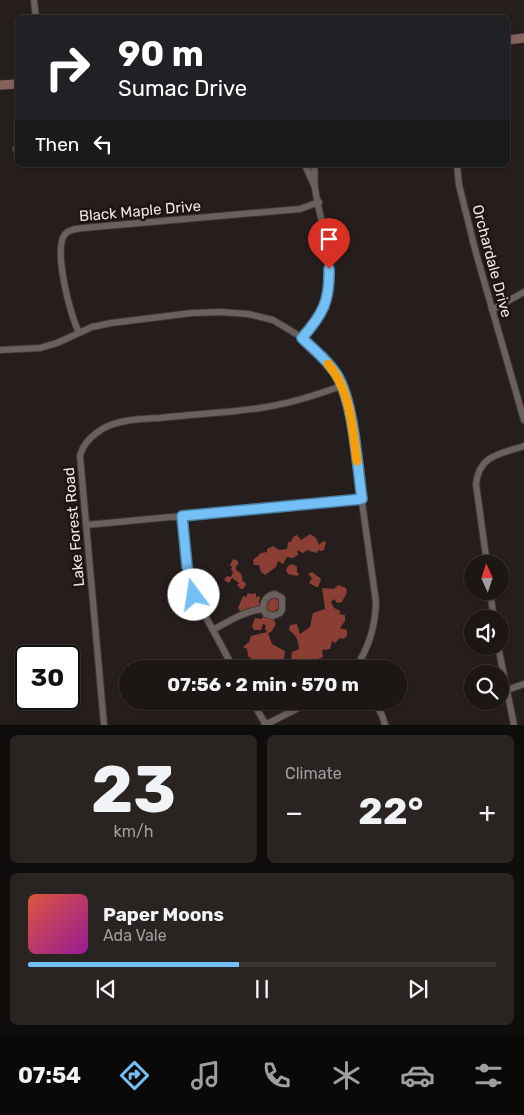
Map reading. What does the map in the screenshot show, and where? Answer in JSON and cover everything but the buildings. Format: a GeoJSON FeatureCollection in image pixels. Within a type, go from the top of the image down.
{"type":"FeatureCollection","features":[{"type":"Feature","properties":{"kind":"main road"},"geometry":{"type":"LineString","coordinates":[[510,40],[524,38]]}},
{"type":"Feature","properties":{"kind":"main road"},"geometry":{"type":"LineString","coordinates":[[0,86],[15,84]]}},
{"type":"Feature","properties":{"kind":"street"},"geometry":{"type":"LineString","coordinates":[[34,0],[36,15]]}},
{"type":"Feature","properties":{"kind":"street"},"geometry":{"type":"LineString","coordinates":[[302,338],[318,319],[326,303],[330,285],[319,202],[306,167]]}},
{"type":"Feature","properties":{"kind":"street"},"geometry":{"type":"LineString","coordinates":[[314,167],[315,188]]}},
{"type":"Feature","properties":{"kind":"street","name":"Orchardale Drive"},"geometry":{"type":"LineString","coordinates":[[457,167],[463,202],[524,420]]}},
{"type":"Feature","properties":{"kind":"street","name":"Black Maple Drive"},"geometry":{"type":"LineString","coordinates":[[79,332],[69,308],[62,264],[62,240],[66,233],[73,229],[300,209],[319,202]]}},
{"type":"Feature","properties":{"kind":"street"},"geometry":{"type":"LineString","coordinates":[[492,310],[524,292]]}},
{"type":"Feature","properties":{"kind":"street"},"geometry":{"type":"LineString","coordinates":[[0,350],[40,348],[57,343],[92,327],[192,313],[221,312],[248,314],[273,320],[302,338],[336,374],[348,402],[376,602],[375,623],[368,644],[360,660]]}},
{"type":"Feature","properties":{"kind":"street","name":"Lake Forest Road"},"geometry":{"type":"LineString","coordinates":[[104,725],[80,456],[87,440],[105,428],[132,420],[242,411],[287,404],[313,397],[341,386]]}},
{"type":"Feature","properties":{"kind":"street"},"geometry":{"type":"LineString","coordinates":[[485,555],[476,484],[477,473],[484,462],[524,446]]}},
{"type":"Feature","properties":{"kind":"street"},"geometry":{"type":"LineString","coordinates":[[86,525],[362,499]]}},
{"type":"Feature","properties":{"kind":"street"},"geometry":{"type":"LineString","coordinates":[[182,516],[190,580],[194,595],[229,660]]}},
{"type":"Feature","properties":{"kind":"street"},"geometry":{"type":"LineString","coordinates":[[213,630],[232,619],[262,609]]}},
{"type":"Feature","properties":{"kind":"street"},"geometry":{"type":"LineString","coordinates":[[509,689],[524,684]]}},
{"type":"Feature","properties":{"kind":"street"},"geometry":{"type":"LineString","coordinates":[[509,700],[514,725]]}},
{"type":"Feature","properties":{"kind":"street"},"geometry":{"type":"LineString","coordinates":[[257,710],[266,725],[295,710]]}},
{"type":"Feature","properties":{"kind":"street"},"geometry":{"type":"LineString","coordinates":[[379,710],[385,725]]}},
{"type":"Feature","properties":{"kind":"shaded area"},"geometry":{"type":"Polygon","coordinates":[[[310,534],[316,538],[319,545],[323,541],[326,542],[324,550],[319,550],[316,553],[307,550],[303,553],[297,550],[298,555],[293,558],[287,557],[283,564],[278,561],[276,567],[265,575],[261,572],[259,565],[254,565],[253,560],[261,553],[267,552],[267,549],[273,546],[279,550],[287,549],[288,542],[291,542],[293,537],[297,535],[301,540],[310,534]]]}},
{"type":"Feature","properties":{"kind":"shaded area"},"geometry":{"type":"Polygon","coordinates":[[[233,559],[238,561],[236,570],[241,574],[242,581],[246,585],[243,589],[232,578],[229,583],[224,580],[227,576],[231,577],[233,572],[230,565],[233,559]]]}},
{"type":"Feature","properties":{"kind":"shaded area"},"geometry":{"type":"Polygon","coordinates":[[[293,564],[297,567],[299,574],[297,576],[288,574],[286,570],[288,566],[293,564]]]}},
{"type":"Feature","properties":{"kind":"shaded area"},"geometry":{"type":"Polygon","coordinates":[[[312,572],[320,578],[319,586],[316,587],[309,583],[312,578],[308,574],[312,572]]]}},
{"type":"Feature","properties":{"kind":"shaded area"},"geometry":{"type":"Polygon","coordinates":[[[338,585],[346,588],[347,592],[342,602],[337,603],[334,599],[331,602],[334,608],[341,611],[339,614],[345,615],[345,621],[340,628],[347,630],[347,636],[343,639],[340,638],[335,643],[332,641],[330,649],[322,650],[323,657],[318,660],[291,660],[292,652],[299,649],[297,638],[289,630],[290,625],[297,624],[300,634],[310,627],[313,613],[325,609],[322,588],[334,589],[338,585]]]}},
{"type":"Feature","properties":{"kind":"shaded area"},"geometry":{"type":"Polygon","coordinates":[[[248,593],[256,593],[256,598],[260,597],[260,606],[257,614],[244,613],[238,608],[243,596],[246,597],[248,593]]]}},
{"type":"Feature","properties":{"kind":"shaded area"},"geometry":{"type":"Polygon","coordinates":[[[277,596],[281,601],[279,608],[270,614],[266,611],[268,599],[277,596]]]}},
{"type":"Feature","properties":{"kind":"shaded area"},"geometry":{"type":"Polygon","coordinates":[[[265,615],[274,620],[276,624],[271,632],[268,633],[272,644],[285,651],[284,660],[253,660],[248,656],[247,649],[243,647],[249,642],[251,636],[267,632],[265,629],[266,625],[263,624],[261,630],[254,630],[252,626],[255,618],[261,619],[265,615]]]}},
{"type":"Feature","properties":{"kind":"slow traffic"},"geometry":{"type":"LineString","coordinates":[[328,364],[336,374],[348,402],[357,461]]}},
{"type":"Feature","properties":{"kind":"route"},"geometry":{"type":"LineString","coordinates":[[194,595],[187,566],[182,516],[362,499],[348,402],[336,374],[302,338],[318,319],[326,303],[330,285],[329,269]]}}]}
